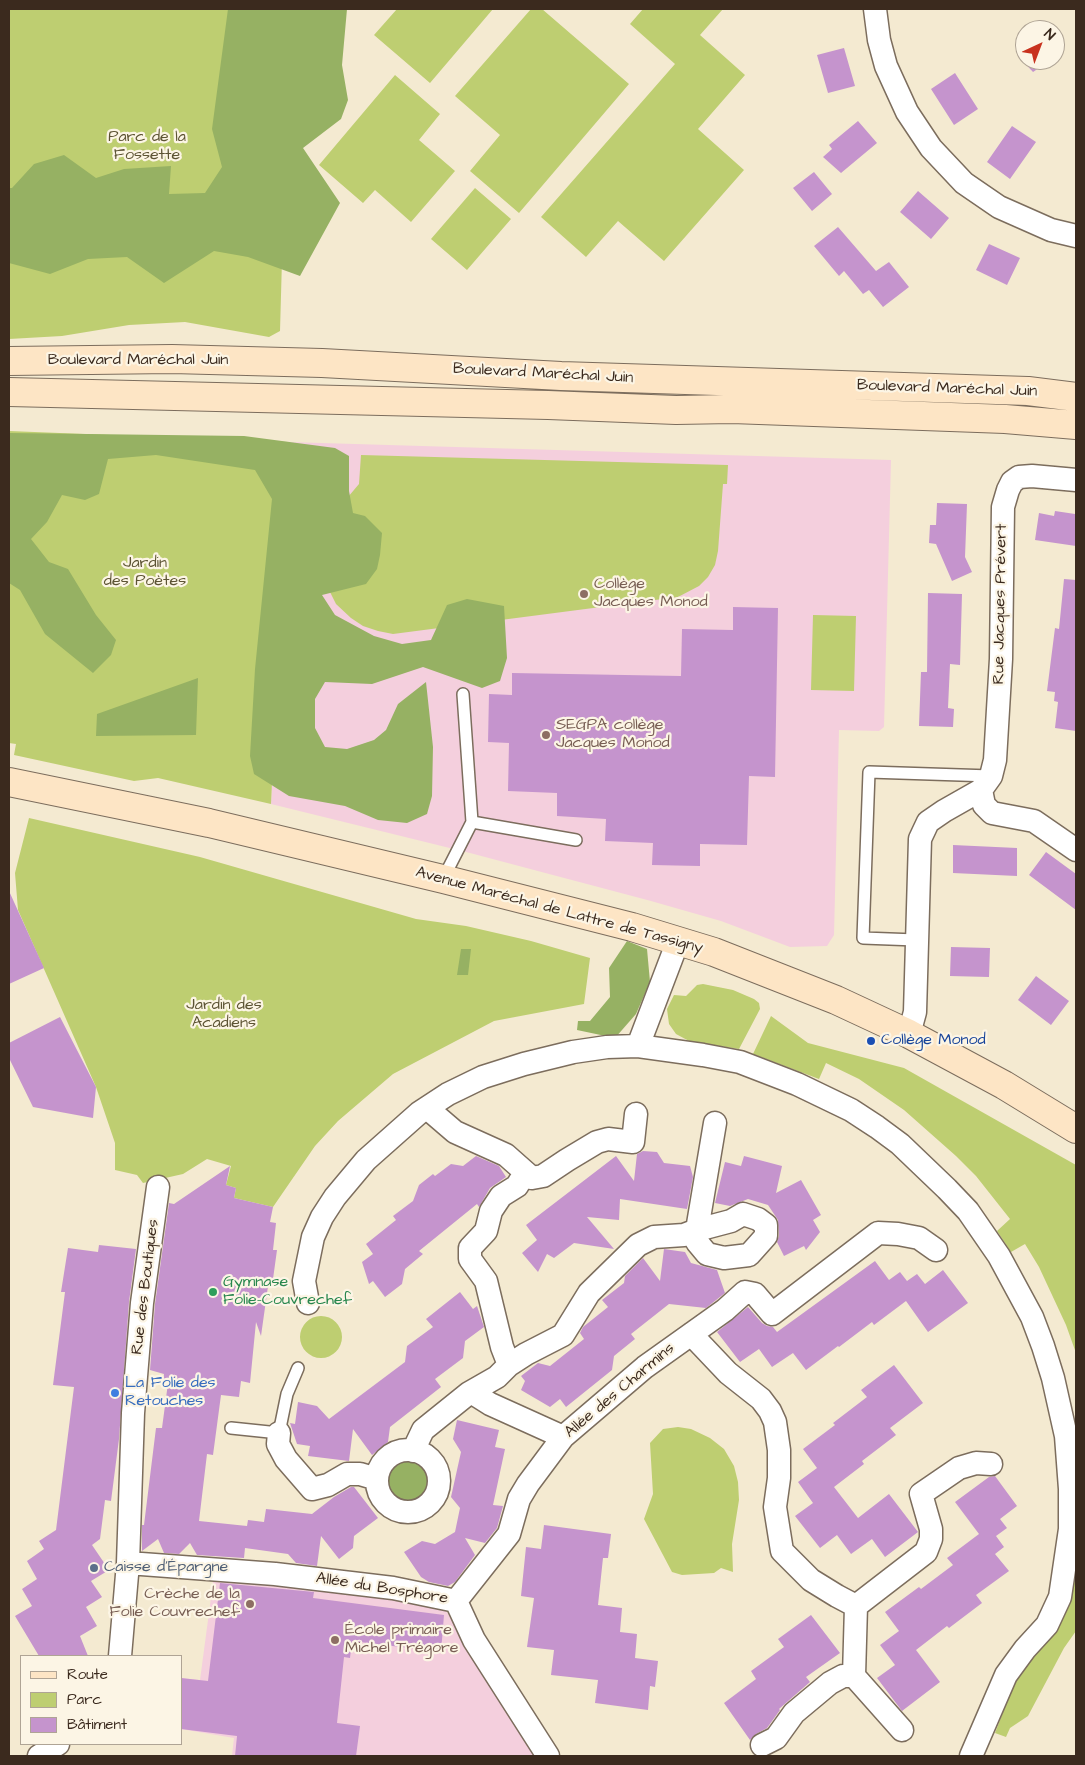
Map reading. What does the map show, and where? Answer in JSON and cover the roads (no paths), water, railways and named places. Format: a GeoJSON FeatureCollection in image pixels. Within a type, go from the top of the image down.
{"type":"FeatureCollection","features":[{"type":"Feature","properties":{"kind":"main road","name":"Boulevard Maréchal Juin"},"geometry":{"type":"LineString","coordinates":[[9,361],[172,359],[322,363],[561,376],[1028,391],[1076,397]]}},
{"type":"Feature","properties":{"kind":"main road","name":"Boulevard Maréchal Juin"},"geometry":{"type":"LineString","coordinates":[[9,392],[548,404],[676,410],[732,408],[1005,419],[1076,425]]}},
{"type":"Feature","properties":{"kind":"main road","name":"Avenue Maréchal de Lattre de Tassigny"},"geometry":{"type":"LineString","coordinates":[[9,782],[208,824],[443,879],[623,924],[714,952],[828,997],[909,1034],[1004,1085],[1076,1129]]}},
{"type":"Feature","properties":{"kind":"street"},"geometry":{"type":"LineString","coordinates":[[876,9],[879,40],[886,66],[907,112],[931,148],[964,183],[999,207],[1051,230],[1076,236]]}},
{"type":"Feature","properties":{"kind":"street","name":"Rue Jacques Prévert"},"geometry":{"type":"LineString","coordinates":[[986,783],[995,760],[1001,659],[1003,507],[1008,490],[1012,482],[1019,477],[1032,476],[1076,480]]}},
{"type":"Feature","properties":{"kind":"street"},"geometry":{"type":"LineString","coordinates":[[986,783],[984,805],[992,813],[1034,821],[1076,850]]}},
{"type":"Feature","properties":{"kind":"street"},"geometry":{"type":"LineString","coordinates":[[909,1034],[915,1012],[920,838],[928,822],[986,783]]}},
{"type":"Feature","properties":{"kind":"street"},"geometry":{"type":"LineString","coordinates":[[638,1046],[678,941]]}},
{"type":"Feature","properties":{"kind":"street"},"geometry":{"type":"LineString","coordinates":[[308,1303],[304,1282],[313,1237],[322,1217],[346,1183],[366,1160],[400,1128],[448,1094],[483,1077],[524,1064],[572,1052],[607,1047],[638,1046],[703,1054],[740,1062],[798,1084],[851,1110],[877,1127],[900,1144],[968,1211],[1003,1263],[1032,1317],[1054,1378],[1066,1436],[1070,1489],[1070,1529],[1060,1597],[1047,1625],[1025,1649],[1006,1675],[971,1756]]}},
{"type":"Feature","properties":{"kind":"street"},"geometry":{"type":"LineString","coordinates":[[427,1108],[455,1132],[506,1155],[532,1178]]}},
{"type":"Feature","properties":{"kind":"street"},"geometry":{"type":"LineString","coordinates":[[509,1365],[502,1347],[486,1281],[470,1259],[470,1248],[486,1231],[491,1211],[501,1196],[517,1186],[525,1178],[543,1176],[598,1142],[608,1139],[632,1142],[636,1114]]}},
{"type":"Feature","properties":{"kind":"street"},"geometry":{"type":"LineString","coordinates":[[413,1451],[423,1430],[471,1392],[497,1377],[509,1365],[563,1335],[589,1293],[638,1245],[654,1237],[684,1235],[697,1230],[731,1221],[744,1214],[758,1219],[766,1225],[766,1236],[749,1255],[724,1258],[707,1254],[698,1242],[697,1230],[715,1123]]}},
{"type":"Feature","properties":{"kind":"street","name":"Rue des Boutiques"},"geometry":{"type":"LineString","coordinates":[[120,1655],[128,1563],[133,1413],[142,1303],[158,1187]]}},
{"type":"Feature","properties":{"kind":"street"},"geometry":{"type":"LineString","coordinates":[[739,1256],[745,1292],[755,1294],[772,1314],[878,1233],[919,1238],[936,1250]]}},
{"type":"Feature","properties":{"kind":"street","name":"Allée des Charmins"},"geometry":{"type":"LineString","coordinates":[[456,1601],[509,1534],[519,1499],[528,1484],[564,1437],[645,1366],[725,1310],[745,1292]]}},
{"type":"Feature","properties":{"kind":"street"},"geometry":{"type":"LineString","coordinates":[[691,1334],[728,1373],[761,1399],[775,1422],[779,1450],[779,1478],[775,1507],[782,1552],[811,1580],[856,1606]]}},
{"type":"Feature","properties":{"kind":"street"},"geometry":{"type":"LineString","coordinates":[[471,1392],[490,1404],[564,1437]]}},
{"type":"Feature","properties":{"kind":"street"},"geometry":{"type":"LineString","coordinates":[[279,1433],[278,1444],[286,1459],[312,1490],[328,1485],[347,1474],[360,1474],[377,1479]]}},
{"type":"Feature","properties":{"kind":"street"},"geometry":{"type":"LineString","coordinates":[[402,1451],[413,1451],[429,1458],[435,1466],[439,1475],[439,1488],[432,1502],[423,1509],[414,1512],[401,1512],[388,1506],[380,1494],[377,1479],[379,1469],[385,1460],[393,1454],[402,1451]]}},
{"type":"Feature","properties":{"kind":"street"},"geometry":{"type":"LineString","coordinates":[[856,1606],[926,1552],[931,1539],[931,1529],[921,1494],[959,1468],[976,1463],[991,1464]]}},
{"type":"Feature","properties":{"kind":"street","name":"Allée du Bosphore"},"geometry":{"type":"LineString","coordinates":[[128,1563],[220,1568],[294,1576],[393,1588],[456,1601],[474,1640],[548,1756]]}},
{"type":"Feature","properties":{"kind":"street"},"geometry":{"type":"LineString","coordinates":[[856,1606],[854,1676],[902,1730]]}},
{"type":"Feature","properties":{"kind":"street"},"geometry":{"type":"LineString","coordinates":[[762,1745],[776,1738],[794,1713],[830,1683],[844,1676],[854,1676]]}},
{"type":"Feature","properties":{"kind":"street"},"geometry":{"type":"LineString","coordinates":[[39,1756],[56,1745]]}},
{"type":"Feature","properties":{"kind":"lane"},"geometry":{"type":"LineString","coordinates":[[443,879],[472,822],[463,694]]}},
{"type":"Feature","properties":{"kind":"lane"},"geometry":{"type":"LineString","coordinates":[[916,940],[863,938],[869,772],[986,783]]}},
{"type":"Feature","properties":{"kind":"lane"},"geometry":{"type":"LineString","coordinates":[[472,822],[576,840]]}},
{"type":"Feature","properties":{"kind":"lane"},"geometry":{"type":"LineString","coordinates":[[231,1428],[279,1433],[287,1394],[298,1368]]}},
{"type":"Feature","properties":{"kind":"place","name":"Collège Jacques Monod"},"geometry":{"type":"Point","coordinates":[584,594]}},
{"type":"Feature","properties":{"kind":"place","name":"SEGPA collège Jacques Monod"},"geometry":{"type":"Point","coordinates":[546,735]}},
{"type":"Feature","properties":{"kind":"place","name":"Collège Monod"},"geometry":{"type":"Point","coordinates":[871,1041]}},
{"type":"Feature","properties":{"kind":"place","name":"Gymnase Folie-Couvrechef"},"geometry":{"type":"Point","coordinates":[213,1292]}},
{"type":"Feature","properties":{"kind":"place","name":"La Folie des Retouches"},"geometry":{"type":"Point","coordinates":[115,1393]}},
{"type":"Feature","properties":{"kind":"place","name":"Caisse d'Épargne"},"geometry":{"type":"Point","coordinates":[94,1568]}},
{"type":"Feature","properties":{"kind":"place","name":"Crèche de la Folie Couvrechef"},"geometry":{"type":"Point","coordinates":[250,1604]}},
{"type":"Feature","properties":{"kind":"place","name":"École primaire Michel Trégore"},"geometry":{"type":"Point","coordinates":[335,1640]}},
{"type":"Feature","properties":{"kind":"park label","name":"Parc de la Fossette"},"geometry":{"type":"Point","coordinates":[147,147]}},
{"type":"Feature","properties":{"kind":"park label","name":"Jardin des Poètes"},"geometry":{"type":"Point","coordinates":[145,573]}},
{"type":"Feature","properties":{"kind":"park label","name":"Jardin des Acadiens"},"geometry":{"type":"Point","coordinates":[224,1015]}}]}
